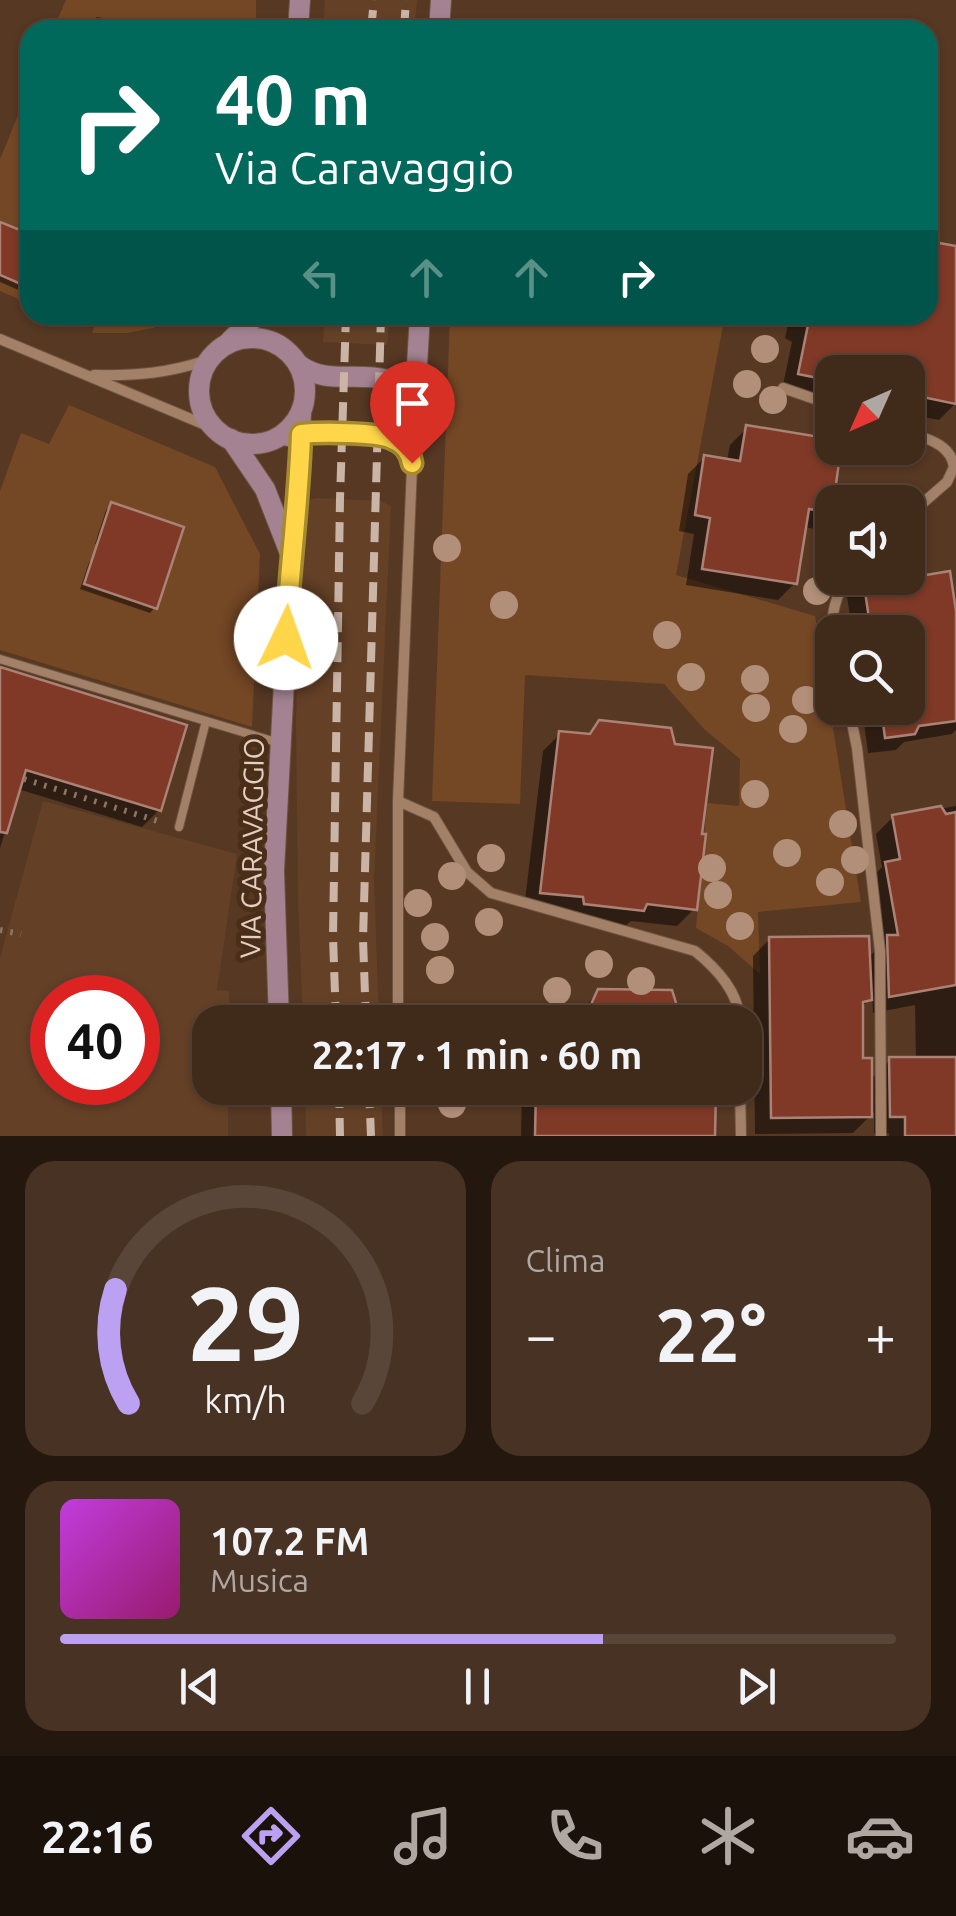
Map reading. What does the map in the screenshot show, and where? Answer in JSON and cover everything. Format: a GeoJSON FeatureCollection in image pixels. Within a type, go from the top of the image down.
{"type":"FeatureCollection","features":[{"type":"Feature","properties":{"kind":"street"},"geometry":{"type":"LineString","coordinates":[[223,434],[208,420],[200,401],[200,380],[208,360],[247,325]]}},
{"type":"Feature","properties":{"kind":"street"},"geometry":{"type":"LineString","coordinates":[[398,1005],[398,801],[419,325]]}},
{"type":"Feature","properties":{"kind":"street"},"geometry":{"type":"LineString","coordinates":[[0,339],[249,444],[276,438],[291,427],[301,412],[304,379],[298,364],[287,350],[263,339],[245,338],[228,343]]}},
{"type":"Feature","properties":{"kind":"street"},"geometry":{"type":"LineString","coordinates":[[88,375],[145,376],[208,360]]}},
{"type":"Feature","properties":{"kind":"street"},"geometry":{"type":"LineString","coordinates":[[298,364],[312,373],[390,379],[406,388],[415,408]]}},
{"type":"Feature","properties":{"kind":"street"},"geometry":{"type":"LineString","coordinates":[[783,388],[815,400]]}},
{"type":"Feature","properties":{"kind":"street"},"geometry":{"type":"LineString","coordinates":[[276,438],[301,434],[389,437],[401,431],[415,408]]}},
{"type":"Feature","properties":{"kind":"street","name":"VIA CARAVAGGIO"},"geometry":{"type":"LineString","coordinates":[[278,1005],[274,870],[301,412]]}},
{"type":"Feature","properties":{"kind":"street","name":"VIA CARAVAGGIO"},"geometry":{"type":"LineString","coordinates":[[223,434],[265,488],[291,555]]}},
{"type":"Feature","properties":{"kind":"street"},"geometry":{"type":"LineString","coordinates":[[389,437],[412,457]]}},
{"type":"Feature","properties":{"kind":"street"},"geometry":{"type":"LineString","coordinates":[[925,438],[950,453],[954,467],[953,474],[925,501]]}},
{"type":"Feature","properties":{"kind":"street"},"geometry":{"type":"LineString","coordinates":[[852,725],[880,951],[882,1136]]}},
{"type":"Feature","properties":{"kind":"street"},"geometry":{"type":"LineString","coordinates":[[398,801],[434,817],[466,872],[491,893],[695,951],[730,988],[737,1005]]}},
{"type":"Feature","properties":{"kind":"street"},"geometry":{"type":"LineString","coordinates":[[281,1105],[282,1136]]}},
{"type":"Feature","properties":{"kind":"street"},"geometry":{"type":"LineString","coordinates":[[400,1136],[401,1105]]}},
{"type":"Feature","properties":{"kind":"street"},"geometry":{"type":"LineString","coordinates":[[740,1105],[740,1136]]}},
{"type":"Feature","properties":{"kind":"street"},"geometry":{"type":"LineString","coordinates":[[401,1119],[410,1136]]}},
{"type":"Feature","properties":{"kind":"lane"},"geometry":{"type":"LineString","coordinates":[[0,659],[280,743]]}},
{"type":"Feature","properties":{"kind":"lane"},"geometry":{"type":"LineString","coordinates":[[179,827],[206,721]]}},
{"type":"Feature","properties":{"kind":"path"},"geometry":{"type":"LineString","coordinates":[[24,779],[179,827]]}},
{"type":"Feature","properties":{"kind":"path"},"geometry":{"type":"LineString","coordinates":[[0,930],[21,934]]}},
{"type":"Feature","properties":{"kind":"shaded area"},"geometry":{"type":"Polygon","coordinates":[[[66,0],[256,0],[256,20],[57,20],[66,0]]]}},
{"type":"Feature","properties":{"kind":"shaded area"},"geometry":{"type":"Polygon","coordinates":[[[325,0],[417,0],[415,20],[324,20],[325,0]]]}},
{"type":"Feature","properties":{"kind":"shaded area"},"geometry":{"type":"Polygon","coordinates":[[[20,110],[20,300],[0,291],[0,159],[20,110]]]}},
{"type":"Feature","properties":{"kind":"shaded area"},"geometry":{"type":"Polygon","coordinates":[[[95,325],[160,325],[127,333],[92,333],[95,325]]]}},
{"type":"Feature","properties":{"kind":"shaded area"},"geometry":{"type":"Polygon","coordinates":[[[324,325],[389,325],[387,345],[323,342],[324,325]]]}},
{"type":"Feature","properties":{"kind":"shaded area"},"geometry":{"type":"Polygon","coordinates":[[[450,325],[723,325],[676,575],[815,616],[815,725],[833,725],[861,902],[758,912],[760,974],[728,946],[696,928],[707,803],[739,806],[740,759],[704,729],[664,684],[525,675],[520,804],[432,801],[450,325]]]}},
{"type":"Feature","properties":{"kind":"shaded area"},"geometry":{"type":"Polygon","coordinates":[[[69,405],[215,467],[260,554],[252,727],[0,650],[0,491],[21,433],[49,444],[69,405]]]}},
{"type":"Feature","properties":{"kind":"shaded area"},"geometry":{"type":"Polygon","coordinates":[[[302,501],[381,501],[391,506],[374,879],[378,1005],[302,1005],[296,722],[302,501]]]}},
{"type":"Feature","properties":{"kind":"shaded area"},"geometry":{"type":"Polygon","coordinates":[[[43,801],[237,854],[217,990],[229,991],[229,1005],[192,1005],[192,1105],[228,1105],[228,1136],[0,1136],[0,958],[43,801]]]}},
{"type":"Feature","properties":{"kind":"shaded area"},"geometry":{"type":"Polygon","coordinates":[[[305,1105],[382,1105],[383,1136],[306,1136],[305,1105]]]}},
{"type":"Feature","properties":{"kind":"building"},"geometry":{"type":"Polygon","coordinates":[[[0,222],[20,230],[20,284],[0,275],[0,222]]]}},
{"type":"Feature","properties":{"kind":"building"},"geometry":{"type":"Polygon","coordinates":[[[938,243],[956,246],[956,404],[925,398],[925,355],[815,355],[815,378],[798,374],[808,325],[938,325],[938,243]]]}},
{"type":"Feature","properties":{"kind":"building"},"geometry":{"type":"Polygon","coordinates":[[[746,425],[815,436],[815,465],[839,465],[836,485],[815,485],[815,510],[809,509],[797,584],[702,569],[710,518],[695,515],[704,455],[740,461],[746,425]]]}},
{"type":"Feature","properties":{"kind":"building"},"geometry":{"type":"Polygon","coordinates":[[[111,502],[184,527],[157,609],[84,584],[111,502]]]}},
{"type":"Feature","properties":{"kind":"building"},"geometry":{"type":"Polygon","coordinates":[[[950,571],[956,611],[956,721],[919,726],[915,734],[885,738],[883,725],[925,725],[925,615],[868,615],[866,595],[925,595],[925,575],[950,571]]]}},
{"type":"Feature","properties":{"kind":"building"},"geometry":{"type":"Polygon","coordinates":[[[0,667],[187,725],[161,811],[26,770],[7,833],[0,832],[0,667]]]}},
{"type":"Feature","properties":{"kind":"building"},"geometry":{"type":"Polygon","coordinates":[[[599,720],[671,728],[675,744],[713,748],[697,910],[647,904],[644,911],[584,904],[583,897],[540,893],[559,731],[590,734],[599,720]]]}},
{"type":"Feature","properties":{"kind":"building"},"geometry":{"type":"Polygon","coordinates":[[[941,806],[946,814],[956,812],[956,985],[889,997],[887,935],[898,935],[885,862],[900,859],[892,815],[941,806]]]}},
{"type":"Feature","properties":{"kind":"building"},"geometry":{"type":"Polygon","coordinates":[[[869,936],[872,1000],[863,1002],[863,1058],[872,1058],[872,1117],[771,1118],[769,937],[869,936]]]}},
{"type":"Feature","properties":{"kind":"building"},"geometry":{"type":"Polygon","coordinates":[[[598,989],[672,990],[677,1005],[591,1005],[598,989]]]}},
{"type":"Feature","properties":{"kind":"building"},"geometry":{"type":"Polygon","coordinates":[[[889,1057],[956,1057],[956,1136],[905,1136],[905,1117],[890,1117],[889,1057]]]}},
{"type":"Feature","properties":{"kind":"building"},"geometry":{"type":"Polygon","coordinates":[[[536,1105],[716,1105],[715,1136],[535,1136],[536,1105]]]}},
{"type":"Feature","properties":{"kind":"railway"},"geometry":{"type":"LineString","coordinates":[[372,20],[374,0]]}},
{"type":"Feature","properties":{"kind":"railway"},"geometry":{"type":"LineString","coordinates":[[405,20],[406,0]]}},
{"type":"Feature","properties":{"kind":"railway"},"geometry":{"type":"LineString","coordinates":[[335,1005],[333,936],[346,325]]}},
{"type":"Feature","properties":{"kind":"railway"},"geometry":{"type":"LineString","coordinates":[[365,1005],[363,939],[381,325]]}},
{"type":"Feature","properties":{"kind":"railway"},"geometry":{"type":"LineString","coordinates":[[339,1105],[340,1136]]}},
{"type":"Feature","properties":{"kind":"railway"},"geometry":{"type":"LineString","coordinates":[[370,1105],[371,1136]]}},
{"type":"Feature","properties":{"kind":"route"},"geometry":{"type":"LineString","coordinates":[[286,638],[301,434],[389,437],[408,450],[412,463]]}}]}
